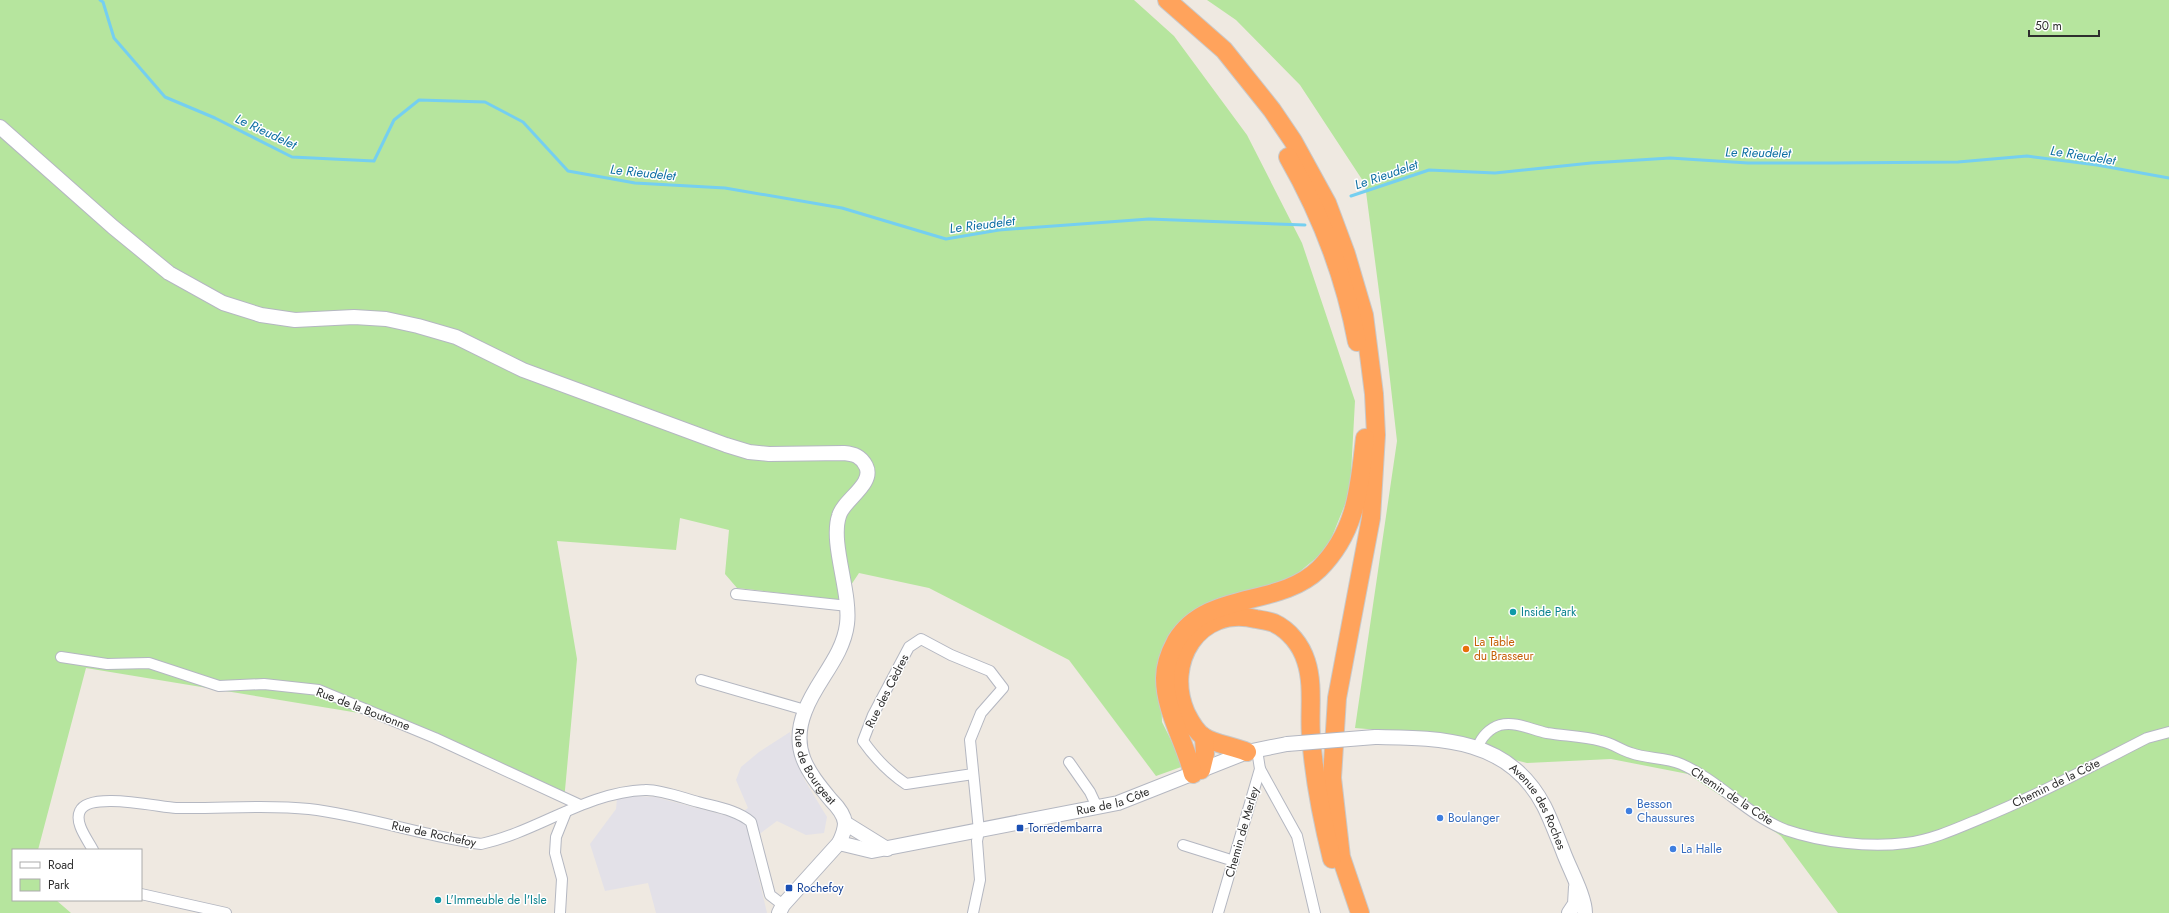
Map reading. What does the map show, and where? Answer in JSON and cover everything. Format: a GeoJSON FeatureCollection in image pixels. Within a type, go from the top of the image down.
{"type":"FeatureCollection","features":[{"type":"Feature","properties":{"kind":"highway"},"geometry":{"type":"LineString","coordinates":[[1154,0],[1204,45],[1252,101],[1274,134],[1312,203],[1343,285],[1355,329],[1361,361],[1367,427],[1363,518],[1331,696],[1327,736],[1329,808],[1334,846],[1353,913]]}},
{"type":"Feature","properties":{"kind":"highway"},"geometry":{"type":"LineString","coordinates":[[1167,0],[1224,50],[1272,110],[1293,141],[1327,203],[1346,254],[1364,314],[1374,394],[1376,435],[1372,511],[1337,698],[1332,778],[1341,857],[1360,913]]}},
{"type":"Feature","properties":{"kind":"highway"},"geometry":{"type":"LineString","coordinates":[[1197,772],[1188,753],[1166,691],[1165,677],[1167,660],[1172,647],[1182,632],[1201,615],[1221,607],[1273,592],[1300,581],[1322,564],[1344,535],[1356,504],[1367,427]]}},
{"type":"Feature","properties":{"kind":"highway"},"geometry":{"type":"LineString","coordinates":[[1252,751],[1204,737],[1190,722],[1182,704],[1178,685],[1183,656],[1191,641],[1204,627],[1221,620],[1246,616],[1273,623],[1292,637],[1306,660],[1310,675],[1311,736],[1318,792],[1330,852],[1348,913]]}},
{"type":"Feature","properties":{"kind":"highway"},"geometry":{"type":"LineString","coordinates":[[1197,772],[1205,754],[1204,737]]}},
{"type":"Feature","properties":{"kind":"street","name":"Rue de Bourgeat"},"geometry":{"type":"LineString","coordinates":[[0,126],[113,228],[169,273],[223,303],[261,315],[295,320],[367,318],[386,319],[418,326],[456,337],[523,370],[749,452],[769,454],[844,452],[856,454],[863,460],[868,470],[861,487],[844,505],[838,516],[837,536],[848,606],[847,625],[842,641],[805,710],[800,729],[800,752],[807,771],[840,810],[845,823]]}},
{"type":"Feature","properties":{"kind":"street"},"geometry":{"type":"LineString","coordinates":[[736,594],[848,606]]}},
{"type":"Feature","properties":{"kind":"street","name":"Rue des Cèdres"},"geometry":{"type":"LineString","coordinates":[[973,774],[906,784],[894,776],[875,758],[863,741],[873,715],[909,647],[921,639],[990,671],[1003,688],[981,713],[970,740],[979,831],[977,841],[980,880],[973,913]]}},
{"type":"Feature","properties":{"kind":"street","name":"Rue de la Boutonne"},"geometry":{"type":"LineString","coordinates":[[61,657],[107,664],[149,663],[219,686],[264,684],[319,690],[435,738],[580,805]]}},
{"type":"Feature","properties":{"kind":"street"},"geometry":{"type":"LineString","coordinates":[[702,680],[805,710]]}},
{"type":"Feature","properties":{"kind":"street","name":"Chemin de la Côte"},"geometry":{"type":"LineString","coordinates":[[1478,747],[1480,740],[1486,733],[1498,725],[1511,724],[1547,733],[1601,740],[1616,745],[1632,754],[1665,759],[1682,764],[1711,782],[1763,820],[1788,830],[1821,838],[1876,846],[1908,843],[1951,831],[2012,806],[2147,738],[2169,732]]}},
{"type":"Feature","properties":{"kind":"street","name":"Rue de la Côte"},"geometry":{"type":"LineString","coordinates":[[839,843],[872,851],[887,849],[1097,808],[1118,803],[1252,751],[1287,744],[1375,737]]}},
{"type":"Feature","properties":{"kind":"street","name":"Avenue des Roches"},"geometry":{"type":"LineString","coordinates":[[1375,737],[1419,738],[1478,747],[1502,760],[1522,776],[1543,804],[1553,826],[1575,884],[1582,897],[1584,913]]}},
{"type":"Feature","properties":{"kind":"street","name":"Chemin de Merley"},"geometry":{"type":"LineString","coordinates":[[1218,913],[1260,769],[1252,751]]}},
{"type":"Feature","properties":{"kind":"street"},"geometry":{"type":"LineString","coordinates":[[1069,762],[1090,792],[1097,808]]}},
{"type":"Feature","properties":{"kind":"street"},"geometry":{"type":"LineString","coordinates":[[1260,769],[1297,836],[1316,913]]}},
{"type":"Feature","properties":{"kind":"street","name":"Rue de Rochefoy"},"geometry":{"type":"LineString","coordinates":[[93,849],[79,820],[80,811],[86,804],[98,802],[125,801],[176,808],[265,806],[310,809],[481,844],[502,840],[580,805],[618,793],[646,790],[718,807],[743,816],[751,822],[770,895],[781,909]]}},
{"type":"Feature","properties":{"kind":"street"},"geometry":{"type":"LineString","coordinates":[[560,913],[562,879],[555,853],[556,837],[566,812]]}},
{"type":"Feature","properties":{"kind":"street"},"geometry":{"type":"LineString","coordinates":[[781,909],[839,843],[845,823],[887,849]]}},
{"type":"Feature","properties":{"kind":"street"},"geometry":{"type":"LineString","coordinates":[[1183,845],[1234,861]]}},
{"type":"Feature","properties":{"kind":"street","name":"Avenue des Roches"},"geometry":{"type":"LineString","coordinates":[[1569,913],[1575,904],[1575,884]]}},
{"type":"Feature","properties":{"kind":"street"},"geometry":{"type":"LineString","coordinates":[[142,894],[226,913]]}},
{"type":"Feature","properties":{"kind":"shaded area"},"geometry":{"type":"Polygon","coordinates":[[[790,732],[795,759],[804,779],[827,817],[824,833],[806,835],[777,821],[750,841],[767,913],[656,913],[648,883],[605,891],[590,844],[616,809],[617,799],[634,796],[655,797],[735,818],[748,808],[736,780],[741,767],[759,752],[790,732]]]}},
{"type":"Feature","properties":{"kind":"green space"},"geometry":{"type":"Polygon","coordinates":[[[0,0],[1134,0],[1174,36],[1247,135],[1302,243],[1355,401],[1350,492],[1327,549],[1292,578],[1210,602],[1175,630],[1160,668],[1162,722],[1184,766],[1156,776],[1069,660],[929,588],[859,573],[841,600],[737,588],[725,574],[729,530],[680,518],[676,550],[557,541],[577,659],[564,801],[371,715],[86,668],[38,849],[12,849],[12,901],[57,901],[71,913],[0,913],[0,0]]]}},
{"type":"Feature","properties":{"kind":"green space"},"geometry":{"type":"Polygon","coordinates":[[[1207,0],[2169,0],[2169,913],[1838,913],[1781,836],[1688,774],[1611,759],[1527,763],[1403,732],[1355,728],[1397,441],[1365,184],[1300,85],[1236,20],[1207,0]]]}},
{"type":"Feature","properties":{"kind":"waterway","name":"Le Rieudelet"},"geometry":{"type":"LineString","coordinates":[[100,0],[103,2],[114,38],[165,97],[215,118],[292,157],[374,161],[394,120],[419,100],[485,102],[523,122],[568,171],[635,183],[725,188],[842,208],[946,239],[999,230],[1149,219],[1305,225]]}},
{"type":"Feature","properties":{"kind":"waterway","name":"Le Rieudelet"},"geometry":{"type":"LineString","coordinates":[[1351,196],[1429,170],[1495,173],[1591,163],[1670,158],[1748,163],[1833,163],[1958,162],[2027,156],[2097,165],[2169,178]]}},
{"type":"Feature","properties":{"kind":"place","name":"Inside Park"},"geometry":{"type":"Point","coordinates":[1513,612]}},
{"type":"Feature","properties":{"kind":"place","name":"La Table du Brasseur"},"geometry":{"type":"Point","coordinates":[1466,649]}},
{"type":"Feature","properties":{"kind":"place","name":"Besson Chaussures"},"geometry":{"type":"Point","coordinates":[1629,811]}},
{"type":"Feature","properties":{"kind":"place","name":"Boulanger"},"geometry":{"type":"Point","coordinates":[1440,818]}},
{"type":"Feature","properties":{"kind":"place","name":"Torredembarra"},"geometry":{"type":"Point","coordinates":[1020,828]}},
{"type":"Feature","properties":{"kind":"place","name":"La Halle"},"geometry":{"type":"Point","coordinates":[1673,849]}},
{"type":"Feature","properties":{"kind":"place","name":"Rochefoy"},"geometry":{"type":"Point","coordinates":[789,888]}},
{"type":"Feature","properties":{"kind":"place","name":"L'Immeuble de l'Isle"},"geometry":{"type":"Point","coordinates":[438,900]}}]}
